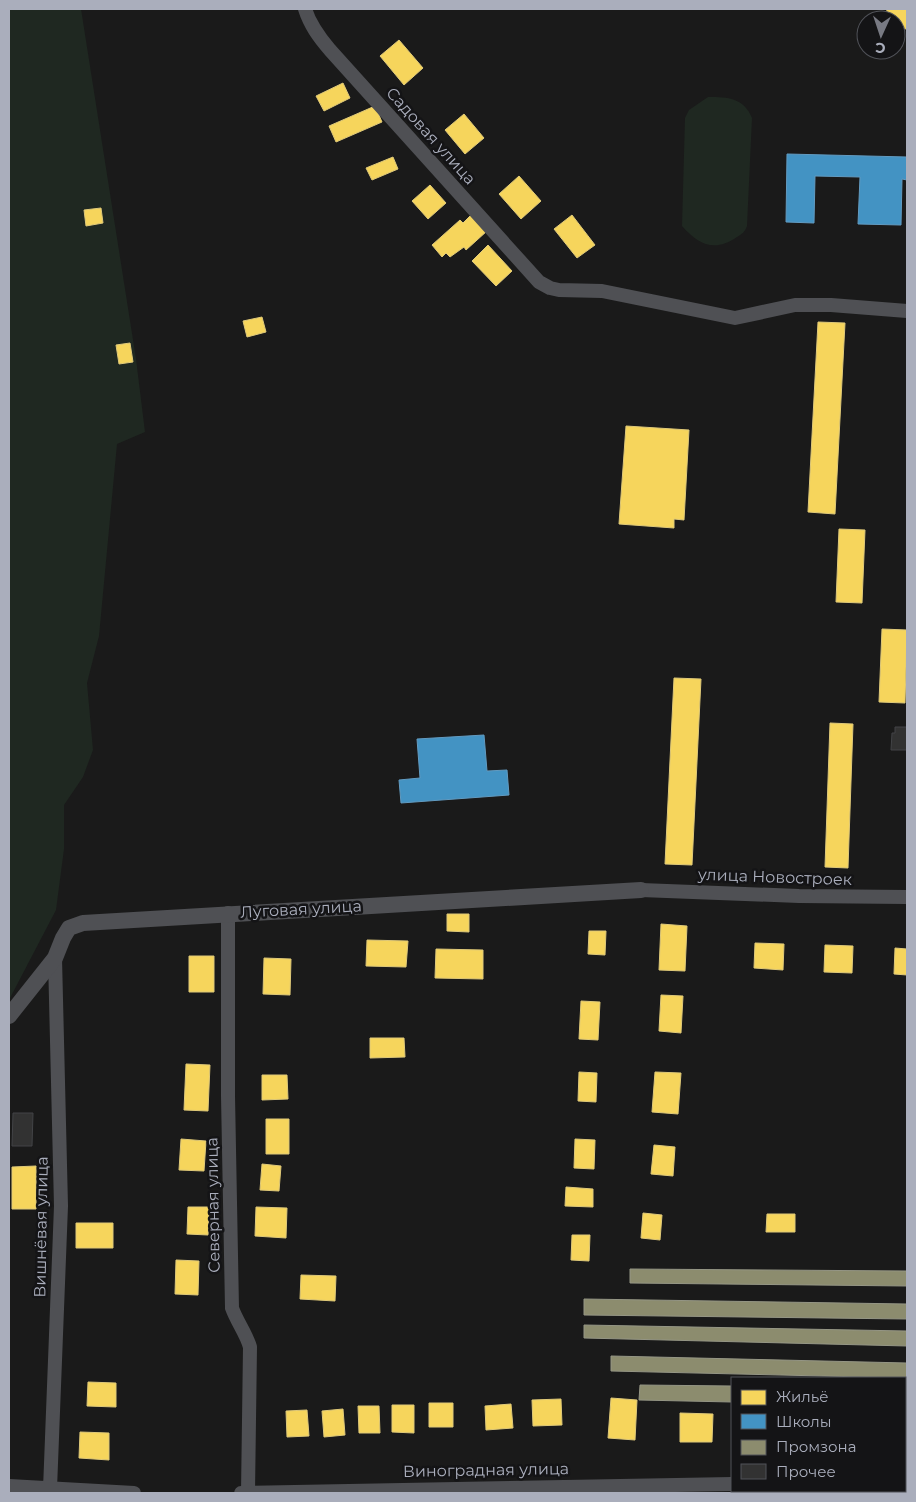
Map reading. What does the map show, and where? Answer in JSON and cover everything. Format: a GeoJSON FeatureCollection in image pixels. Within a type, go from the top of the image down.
{"type":"FeatureCollection","features":[{"type":"Feature","properties":{"kind":"street","name":"Садовая улица"},"geometry":{"type":"LineString","coordinates":[[304,9],[308,19],[324,43],[539,282],[550,288],[559,290],[602,290],[735,318],[794,305],[831,305],[907,311]]}},
{"type":"Feature","properties":{"kind":"street","name":"улица Новостроек"},"geometry":{"type":"LineString","coordinates":[[641,890],[798,896],[907,897]]}},
{"type":"Feature","properties":{"kind":"street","name":"Луговая улица"},"geometry":{"type":"LineString","coordinates":[[9,1016],[55,958],[69,928],[83,923],[641,890]]}},
{"type":"Feature","properties":{"kind":"street","name":"Северная улица"},"geometry":{"type":"LineString","coordinates":[[228,913],[228,1096],[232,1308],[246,1334],[250,1347],[244,1493]]}},
{"type":"Feature","properties":{"kind":"street","name":"Вишнёвая улица"},"geometry":{"type":"LineString","coordinates":[[47,1491],[61,1206],[55,958]]}},
{"type":"Feature","properties":{"kind":"street","name":"Виноградная улица"},"geometry":{"type":"LineString","coordinates":[[244,1493],[731,1484]]}},
{"type":"Feature","properties":{"kind":"street"},"geometry":{"type":"LineString","coordinates":[[9,1486],[47,1491],[134,1493]]}},
{"type":"Feature","properties":{"kind":"shaded area"},"geometry":{"type":"Polygon","coordinates":[[[9,9],[81,9],[136,359],[145,432],[117,444],[99,636],[87,683],[93,750],[83,777],[64,805],[64,849],[56,910],[9,1000],[9,9]]]}},
{"type":"Feature","properties":{"kind":"shaded area"},"geometry":{"type":"Polygon","coordinates":[[[708,97],[722,97],[734,100],[745,106],[752,118],[747,226],[742,234],[721,245],[700,242],[682,226],[685,118],[689,110],[708,97]]]}},
{"type":"Feature","properties":{"kind":"building: Жильё"},"geometry":{"type":"Polygon","coordinates":[[[907,9],[907,29],[906,10],[887,10],[907,9]]]}},
{"type":"Feature","properties":{"kind":"building: Жильё"},"geometry":{"type":"Polygon","coordinates":[[[399,40],[423,68],[404,85],[380,56],[399,40]]]}},
{"type":"Feature","properties":{"kind":"building: Жильё"},"geometry":{"type":"Polygon","coordinates":[[[343,83],[350,98],[324,111],[316,96],[343,83]]]}},
{"type":"Feature","properties":{"kind":"building: Жильё"},"geometry":{"type":"Polygon","coordinates":[[[375,106],[382,122],[336,142],[329,126],[375,106]]]}},
{"type":"Feature","properties":{"kind":"building: Жильё"},"geometry":{"type":"Polygon","coordinates":[[[464,114],[484,138],[465,154],[445,130],[464,114]]]}},
{"type":"Feature","properties":{"kind":"building: Жильё"},"geometry":{"type":"Polygon","coordinates":[[[393,157],[398,169],[372,180],[366,168],[393,157]]]}},
{"type":"Feature","properties":{"kind":"building: Жильё"},"geometry":{"type":"Polygon","coordinates":[[[519,176],[541,201],[521,219],[499,194],[519,176]]]}},
{"type":"Feature","properties":{"kind":"building: Жильё"},"geometry":{"type":"Polygon","coordinates":[[[430,185],[446,203],[428,219],[412,201],[430,185]]]}},
{"type":"Feature","properties":{"kind":"building: Жильё"},"geometry":{"type":"Polygon","coordinates":[[[101,208],[103,223],[86,226],[84,210],[101,208]]]}},
{"type":"Feature","properties":{"kind":"building: Жильё"},"geometry":{"type":"Polygon","coordinates":[[[472,214],[487,231],[466,250],[464,247],[450,257],[446,253],[442,257],[432,245],[460,220],[463,223],[472,214]]]}},
{"type":"Feature","properties":{"kind":"building: Жильё"},"geometry":{"type":"Polygon","coordinates":[[[572,215],[595,245],[577,258],[554,229],[572,215]]]}},
{"type":"Feature","properties":{"kind":"building: Жильё"},"geometry":{"type":"Polygon","coordinates":[[[488,245],[512,271],[496,286],[472,261],[488,245]]]}},
{"type":"Feature","properties":{"kind":"building: Жильё"},"geometry":{"type":"Polygon","coordinates":[[[262,317],[266,332],[247,337],[243,321],[262,317]]]}},
{"type":"Feature","properties":{"kind":"building: Жильё"},"geometry":{"type":"Polygon","coordinates":[[[818,322],[845,323],[835,514],[808,512],[818,322]]]}},
{"type":"Feature","properties":{"kind":"building: Жильё"},"geometry":{"type":"Polygon","coordinates":[[[130,343],[133,362],[119,364],[116,345],[130,343]]]}},
{"type":"Feature","properties":{"kind":"building: Жильё"},"geometry":{"type":"Polygon","coordinates":[[[626,426],[689,430],[684,520],[674,519],[674,528],[619,524],[626,426]]]}},
{"type":"Feature","properties":{"kind":"building: Жильё"},"geometry":{"type":"Polygon","coordinates":[[[839,529],[865,530],[862,603],[836,602],[839,529]]]}},
{"type":"Feature","properties":{"kind":"building: Жильё"},"geometry":{"type":"Polygon","coordinates":[[[882,629],[907,630],[905,703],[879,702],[882,629]]]}},
{"type":"Feature","properties":{"kind":"building: Жильё"},"geometry":{"type":"Polygon","coordinates":[[[674,678],[701,679],[692,865],[665,864],[674,678]]]}},
{"type":"Feature","properties":{"kind":"building: Жильё"},"geometry":{"type":"Polygon","coordinates":[[[830,723],[853,724],[848,868],[825,867],[830,723]]]}},
{"type":"Feature","properties":{"kind":"building: Жильё"},"geometry":{"type":"Polygon","coordinates":[[[447,914],[469,914],[469,932],[447,931],[447,914]]]}},
{"type":"Feature","properties":{"kind":"building: Жильё"},"geometry":{"type":"Polygon","coordinates":[[[661,924],[687,926],[685,971],[659,970],[661,924]]]}},
{"type":"Feature","properties":{"kind":"building: Жильё"},"geometry":{"type":"Polygon","coordinates":[[[589,931],[606,931],[605,955],[588,954],[589,931]]]}},
{"type":"Feature","properties":{"kind":"building: Жильё"},"geometry":{"type":"Polygon","coordinates":[[[367,940],[408,941],[406,967],[366,966],[367,940]]]}},
{"type":"Feature","properties":{"kind":"building: Жильё"},"geometry":{"type":"Polygon","coordinates":[[[755,943],[784,944],[783,970],[754,968],[755,943]]]}},
{"type":"Feature","properties":{"kind":"building: Жильё"},"geometry":{"type":"Polygon","coordinates":[[[825,945],[853,946],[852,973],[824,972],[825,945]]]}},
{"type":"Feature","properties":{"kind":"building: Жильё"},"geometry":{"type":"Polygon","coordinates":[[[895,948],[907,949],[907,975],[894,974],[895,948]]]}},
{"type":"Feature","properties":{"kind":"building: Жильё"},"geometry":{"type":"Polygon","coordinates":[[[436,949],[483,950],[483,979],[435,978],[436,949]]]}},
{"type":"Feature","properties":{"kind":"building: Жильё"},"geometry":{"type":"Polygon","coordinates":[[[189,956],[214,956],[214,992],[189,992],[189,956]]]}},
{"type":"Feature","properties":{"kind":"building: Жильё"},"geometry":{"type":"Polygon","coordinates":[[[264,958],[291,959],[290,995],[263,994],[264,958]]]}},
{"type":"Feature","properties":{"kind":"building: Жильё"},"geometry":{"type":"Polygon","coordinates":[[[661,995],[683,996],[681,1033],[659,1031],[661,995]]]}},
{"type":"Feature","properties":{"kind":"building: Жильё"},"geometry":{"type":"Polygon","coordinates":[[[581,1001],[600,1002],[598,1040],[579,1039],[581,1001]]]}},
{"type":"Feature","properties":{"kind":"building: Жильё"},"geometry":{"type":"Polygon","coordinates":[[[370,1038],[404,1038],[405,1057],[370,1058],[370,1038]]]}},
{"type":"Feature","properties":{"kind":"building: Жильё"},"geometry":{"type":"Polygon","coordinates":[[[186,1064],[210,1065],[208,1111],[184,1110],[186,1064]]]}},
{"type":"Feature","properties":{"kind":"building: Жильё"},"geometry":{"type":"Polygon","coordinates":[[[579,1072],[597,1073],[596,1102],[578,1101],[579,1072]]]}},
{"type":"Feature","properties":{"kind":"building: Жильё"},"geometry":{"type":"Polygon","coordinates":[[[655,1072],[681,1073],[678,1114],[652,1112],[655,1072]]]}},
{"type":"Feature","properties":{"kind":"building: Жильё"},"geometry":{"type":"Polygon","coordinates":[[[262,1075],[287,1075],[288,1099],[262,1100],[262,1075]]]}},
{"type":"Feature","properties":{"kind":"building: Жильё"},"geometry":{"type":"Polygon","coordinates":[[[266,1119],[289,1119],[289,1154],[266,1154],[266,1119]]]}},
{"type":"Feature","properties":{"kind":"building: Жильё"},"geometry":{"type":"Polygon","coordinates":[[[181,1139],[206,1141],[204,1171],[179,1170],[181,1139]]]}},
{"type":"Feature","properties":{"kind":"building: Жильё"},"geometry":{"type":"Polygon","coordinates":[[[575,1139],[595,1140],[594,1169],[574,1168],[575,1139]]]}},
{"type":"Feature","properties":{"kind":"building: Жильё"},"geometry":{"type":"Polygon","coordinates":[[[654,1145],[675,1147],[673,1176],[651,1174],[654,1145]]]}},
{"type":"Feature","properties":{"kind":"building: Жильё"},"geometry":{"type":"Polygon","coordinates":[[[262,1164],[281,1166],[279,1191],[260,1190],[262,1164]]]}},
{"type":"Feature","properties":{"kind":"building: Жильё"},"geometry":{"type":"Polygon","coordinates":[[[36,1166],[36,1209],[12,1209],[12,1167],[36,1166]]]}},
{"type":"Feature","properties":{"kind":"building: Жильё"},"geometry":{"type":"Polygon","coordinates":[[[566,1187],[593,1189],[593,1207],[565,1206],[566,1187]]]}},
{"type":"Feature","properties":{"kind":"building: Жильё"},"geometry":{"type":"Polygon","coordinates":[[[188,1207],[209,1207],[208,1235],[187,1234],[188,1207]]]}},
{"type":"Feature","properties":{"kind":"building: Жильё"},"geometry":{"type":"Polygon","coordinates":[[[256,1207],[287,1208],[286,1238],[255,1236],[256,1207]]]}},
{"type":"Feature","properties":{"kind":"building: Жильё"},"geometry":{"type":"Polygon","coordinates":[[[643,1213],[662,1215],[660,1240],[641,1238],[643,1213]]]}},
{"type":"Feature","properties":{"kind":"building: Жильё"},"geometry":{"type":"Polygon","coordinates":[[[767,1214],[795,1214],[795,1232],[766,1232],[767,1214]]]}},
{"type":"Feature","properties":{"kind":"building: Жильё"},"geometry":{"type":"Polygon","coordinates":[[[76,1223],[113,1223],[113,1248],[76,1248],[76,1223]]]}},
{"type":"Feature","properties":{"kind":"building: Жильё"},"geometry":{"type":"Polygon","coordinates":[[[572,1235],[590,1235],[589,1261],[571,1260],[572,1235]]]}},
{"type":"Feature","properties":{"kind":"building: Жильё"},"geometry":{"type":"Polygon","coordinates":[[[176,1260],[199,1261],[198,1295],[175,1294],[176,1260]]]}},
{"type":"Feature","properties":{"kind":"building: Жильё"},"geometry":{"type":"Polygon","coordinates":[[[301,1275],[336,1276],[335,1301],[300,1299],[301,1275]]]}},
{"type":"Feature","properties":{"kind":"building: Жильё"},"geometry":{"type":"Polygon","coordinates":[[[88,1382],[116,1383],[116,1407],[87,1406],[88,1382]]]}},
{"type":"Feature","properties":{"kind":"building: Жильё"},"geometry":{"type":"Polygon","coordinates":[[[611,1398],[637,1400],[635,1440],[608,1438],[611,1398]]]}},
{"type":"Feature","properties":{"kind":"building: Жильё"},"geometry":{"type":"Polygon","coordinates":[[[561,1399],[562,1425],[533,1426],[532,1400],[561,1399]]]}},
{"type":"Feature","properties":{"kind":"building: Жильё"},"geometry":{"type":"Polygon","coordinates":[[[429,1403],[453,1403],[453,1427],[429,1427],[429,1403]]]}},
{"type":"Feature","properties":{"kind":"building: Жильё"},"geometry":{"type":"Polygon","coordinates":[[[511,1404],[513,1428],[486,1430],[485,1406],[511,1404]]]}},
{"type":"Feature","properties":{"kind":"building: Жильё"},"geometry":{"type":"Polygon","coordinates":[[[392,1405],[414,1405],[414,1433],[392,1432],[392,1405]]]}},
{"type":"Feature","properties":{"kind":"building: Жильё"},"geometry":{"type":"Polygon","coordinates":[[[358,1406],[379,1406],[380,1433],[359,1433],[358,1406]]]}},
{"type":"Feature","properties":{"kind":"building: Жильё"},"geometry":{"type":"Polygon","coordinates":[[[343,1409],[345,1435],[324,1437],[322,1411],[343,1409]]]}},
{"type":"Feature","properties":{"kind":"building: Жильё"},"geometry":{"type":"Polygon","coordinates":[[[307,1410],[309,1436],[287,1437],[286,1411],[307,1410]]]}},
{"type":"Feature","properties":{"kind":"building: Жильё"},"geometry":{"type":"Polygon","coordinates":[[[680,1413],[713,1414],[712,1442],[680,1442],[680,1413]]]}},
{"type":"Feature","properties":{"kind":"building: Жильё"},"geometry":{"type":"Polygon","coordinates":[[[80,1432],[109,1433],[109,1460],[79,1458],[80,1432]]]}},
{"type":"Feature","properties":{"kind":"building: Школы"},"geometry":{"type":"Polygon","coordinates":[[[787,154],[907,157],[907,180],[902,179],[901,225],[858,224],[860,177],[815,176],[814,223],[786,222],[787,154]]]}},
{"type":"Feature","properties":{"kind":"building: Школы"},"geometry":{"type":"Polygon","coordinates":[[[484,735],[487,771],[507,770],[509,795],[401,803],[399,780],[420,778],[417,739],[484,735]]]}},
{"type":"Feature","properties":{"kind":"building: Промзона"},"geometry":{"type":"Polygon","coordinates":[[[630,1269],[907,1271],[907,1286],[630,1283],[630,1269]]]}},
{"type":"Feature","properties":{"kind":"building: Промзона"},"geometry":{"type":"Polygon","coordinates":[[[584,1299],[907,1304],[907,1319],[584,1315],[584,1299]]]}},
{"type":"Feature","properties":{"kind":"building: Промзона"},"geometry":{"type":"Polygon","coordinates":[[[584,1325],[907,1331],[907,1346],[584,1338],[584,1325]]]}},
{"type":"Feature","properties":{"kind":"building: Промзона"},"geometry":{"type":"Polygon","coordinates":[[[611,1356],[907,1363],[907,1378],[611,1371],[611,1356]]]}},
{"type":"Feature","properties":{"kind":"building: Промзона"},"geometry":{"type":"Polygon","coordinates":[[[640,1385],[731,1386],[731,1402],[639,1400],[640,1385]]]}},
{"type":"Feature","properties":{"kind":"building: Промзона"},"geometry":{"type":"Polygon","coordinates":[[[906,1393],[907,1393],[906,1410],[906,1393]]]}},
{"type":"Feature","properties":{"kind":"building: Прочее"},"geometry":{"type":"Polygon","coordinates":[[[895,727],[907,727],[907,750],[891,750],[892,733],[895,733],[895,727]]]}},
{"type":"Feature","properties":{"kind":"building: Прочее"},"geometry":{"type":"Polygon","coordinates":[[[13,1113],[33,1113],[32,1146],[12,1146],[13,1113]]]}}]}
